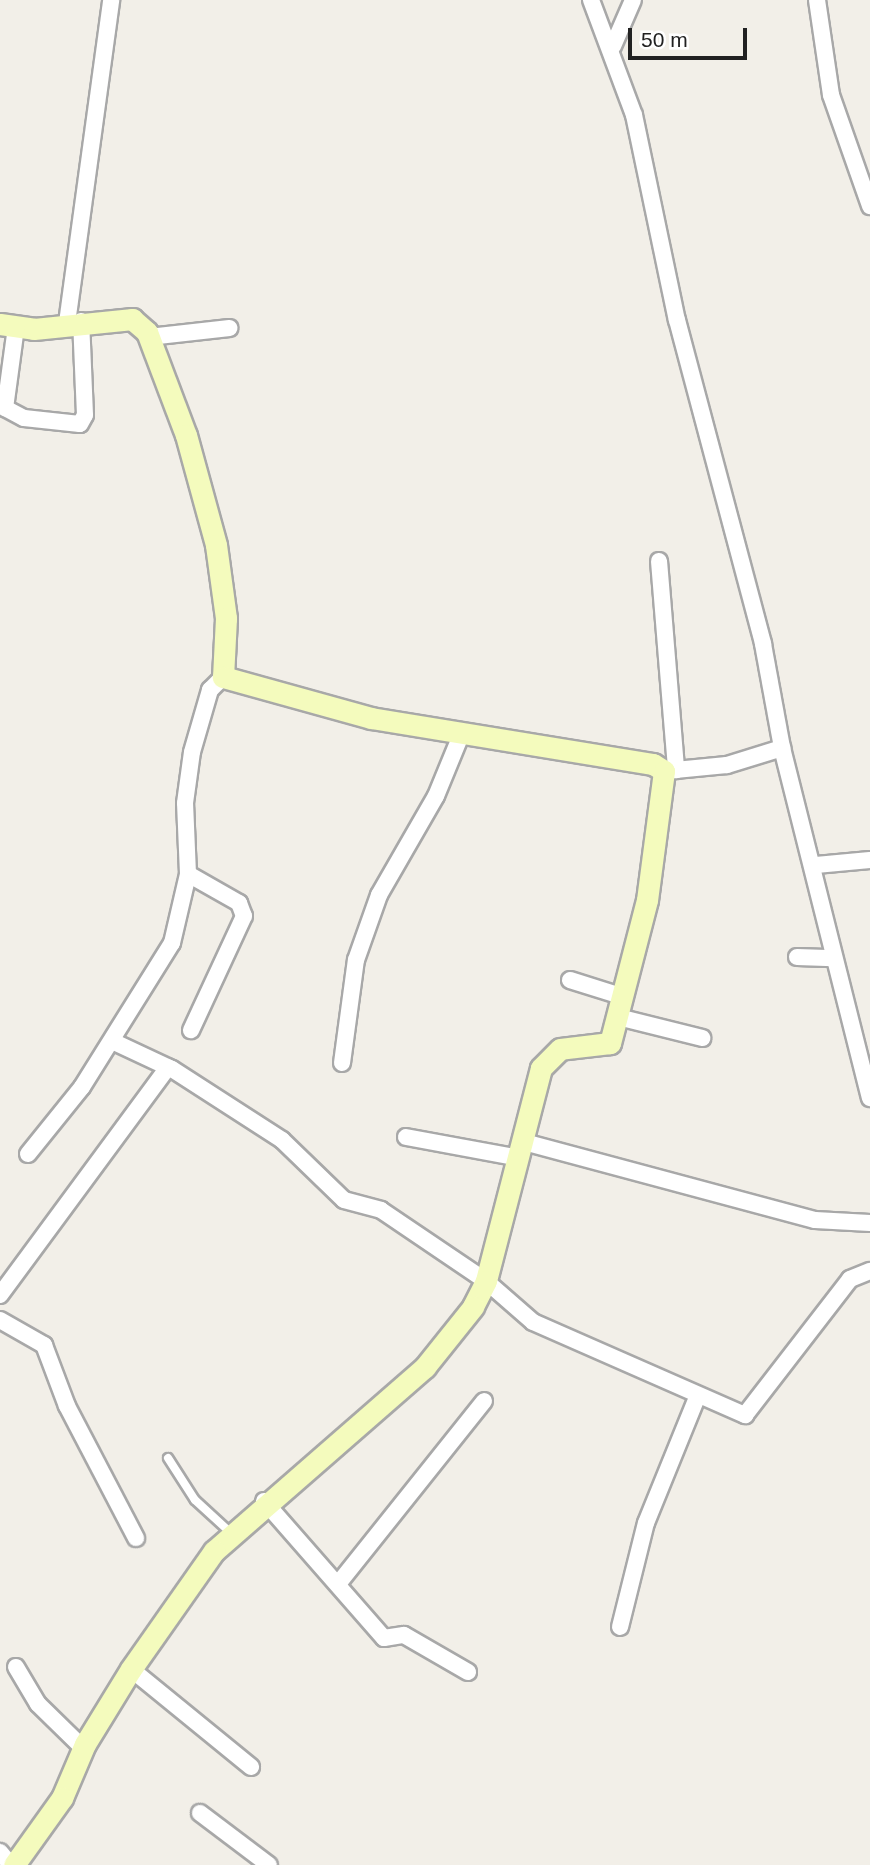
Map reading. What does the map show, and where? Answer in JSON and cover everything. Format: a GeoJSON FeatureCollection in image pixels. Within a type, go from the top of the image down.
{"type":"FeatureCollection","features":[{"type":"Feature","properties":{"kind":"street"},"geometry":{"type":"LineString","coordinates":[[28,1154],[112,1041],[172,943],[188,866],[188,773],[220,679],[226,618],[216,545],[186,435],[149,337],[132,320],[74,322],[8,326],[5,408],[23,418],[80,424],[85,415],[74,322],[111,0]]}},
{"type":"Feature","properties":{"kind":"street"},"geometry":{"type":"LineString","coordinates":[[591,0],[613,46],[763,644],[782,748],[816,865],[834,958],[870,1098]]}},
{"type":"Feature","properties":{"kind":"street"},"geometry":{"type":"LineString","coordinates":[[613,46],[633,0]]}},
{"type":"Feature","properties":{"kind":"street"},"geometry":{"type":"LineString","coordinates":[[817,0],[831,95],[870,206]]}},
{"type":"Feature","properties":{"kind":"street"},"geometry":{"type":"LineString","coordinates":[[149,337],[229,328]]}},
{"type":"Feature","properties":{"kind":"street"},"geometry":{"type":"LineString","coordinates":[[0,1852],[12,1865],[62,1798],[83,1748],[131,1669],[231,1533],[264,1501],[425,1367],[458,1330],[486,1281],[547,1056],[610,1043],[659,838],[670,770],[659,561]]}},
{"type":"Feature","properties":{"kind":"street"},"geometry":{"type":"LineString","coordinates":[[220,679],[461,735],[653,764],[670,770],[727,765],[782,748]]}},
{"type":"Feature","properties":{"kind":"street"},"geometry":{"type":"LineString","coordinates":[[342,1063],[356,960],[379,895],[436,796],[461,735]]}},
{"type":"Feature","properties":{"kind":"street"},"geometry":{"type":"LineString","coordinates":[[816,865],[870,860]]}},
{"type":"Feature","properties":{"kind":"street"},"geometry":{"type":"LineString","coordinates":[[188,866],[239,904],[244,916],[191,1030]]}},
{"type":"Feature","properties":{"kind":"street"},"geometry":{"type":"LineString","coordinates":[[797,957],[834,958]]}},
{"type":"Feature","properties":{"kind":"street"},"geometry":{"type":"LineString","coordinates":[[570,980],[620,1007],[702,1038]]}},
{"type":"Feature","properties":{"kind":"street"},"geometry":{"type":"LineString","coordinates":[[112,1041],[168,1067],[282,1140],[344,1200],[381,1209],[486,1281],[555,1335],[698,1395],[751,1413],[789,1351],[850,1279],[870,1271]]}},
{"type":"Feature","properties":{"kind":"street"},"geometry":{"type":"LineString","coordinates":[[0,1295],[168,1067]]}},
{"type":"Feature","properties":{"kind":"street"},"geometry":{"type":"LineString","coordinates":[[405,1137],[521,1150],[815,1220],[870,1223]]}},
{"type":"Feature","properties":{"kind":"street"},"geometry":{"type":"LineString","coordinates":[[0,1320],[44,1345],[67,1406],[136,1538]]}},
{"type":"Feature","properties":{"kind":"street"},"geometry":{"type":"LineString","coordinates":[[620,1627],[646,1523],[698,1395]]}},
{"type":"Feature","properties":{"kind":"street"},"geometry":{"type":"LineString","coordinates":[[338,1584],[484,1401]]}},
{"type":"Feature","properties":{"kind":"street"},"geometry":{"type":"LineString","coordinates":[[264,1501],[384,1638],[404,1635],[468,1672]]}},
{"type":"Feature","properties":{"kind":"street"},"geometry":{"type":"LineString","coordinates":[[16,1667],[38,1704],[83,1748]]}},
{"type":"Feature","properties":{"kind":"street"},"geometry":{"type":"LineString","coordinates":[[131,1669],[251,1767]]}},
{"type":"Feature","properties":{"kind":"street"},"geometry":{"type":"LineString","coordinates":[[200,1813],[269,1865]]}},
{"type":"Feature","properties":{"kind":"lane"},"geometry":{"type":"LineString","coordinates":[[168,1458],[195,1500],[231,1533]]}}]}
